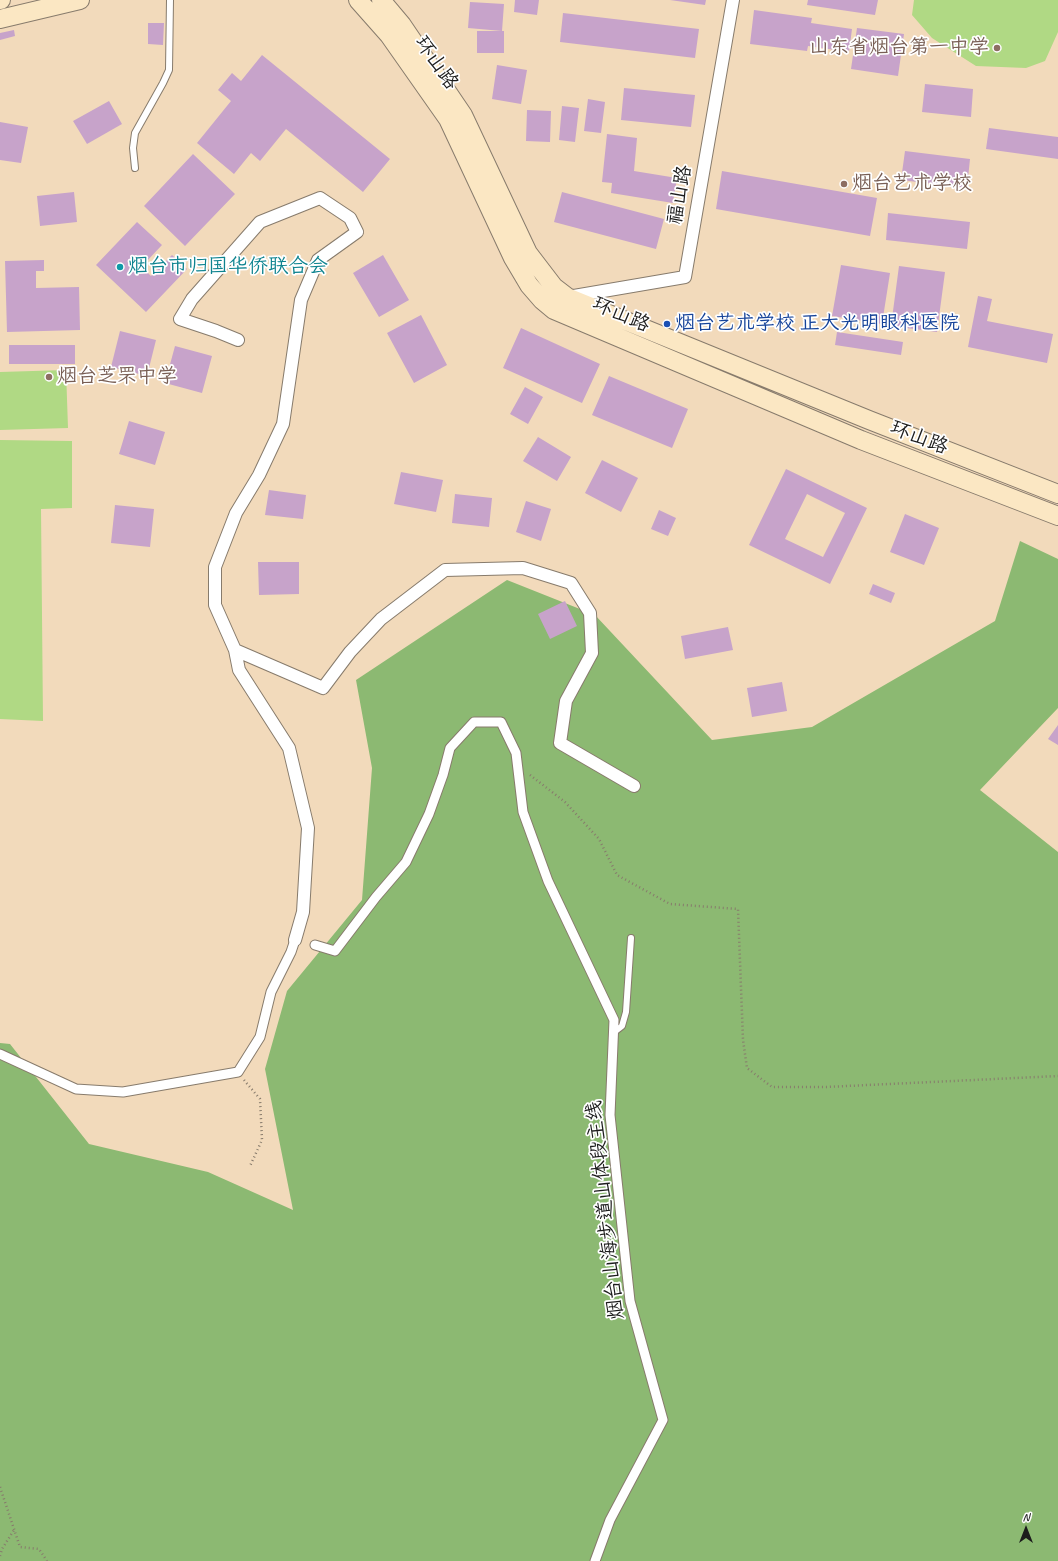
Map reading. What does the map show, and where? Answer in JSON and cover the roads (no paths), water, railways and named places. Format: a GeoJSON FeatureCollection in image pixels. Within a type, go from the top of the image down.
{"type":"FeatureCollection","features":[{"type":"Feature","properties":{"kind":"main road"},"geometry":{"type":"LineString","coordinates":[[0,18],[80,0]]}},
{"type":"Feature","properties":{"kind":"main road","name":"环山路"},"geometry":{"type":"LineString","coordinates":[[358,0],[389,35],[448,119],[513,258],[529,285],[542,300],[554,310],[861,440],[1058,516]]}},
{"type":"Feature","properties":{"kind":"main road","name":"环山路"},"geometry":{"type":"LineString","coordinates":[[381,0],[402,25],[463,115],[528,253],[554,287],[567,297],[869,420],[1058,494]]}},
{"type":"Feature","properties":{"kind":"street","name":"福山路"},"geometry":{"type":"LineString","coordinates":[[567,297],[686,277],[733,0]]}},
{"type":"Feature","properties":{"kind":"street"},"geometry":{"type":"LineString","coordinates":[[0,1054],[76,1089],[123,1092],[238,1072],[260,1037],[271,992],[291,952],[295,940],[303,912],[308,828],[289,748],[239,670],[235,650],[215,605],[215,567],[236,513],[259,475],[283,424],[301,300],[318,260],[357,232],[350,218],[320,198],[260,222],[192,299],[180,319],[216,330],[238,340]]}},
{"type":"Feature","properties":{"kind":"street"},"geometry":{"type":"LineString","coordinates":[[235,650],[324,688],[350,652],[382,619],[445,570],[523,568],[571,583],[590,613],[592,653],[566,701],[560,743],[634,786]]}},
{"type":"Feature","properties":{"kind":"street","name":"烟台山海步道山体段主线"},"geometry":{"type":"LineString","coordinates":[[315,945],[335,951],[376,897],[406,862],[429,814],[443,775],[450,748],[474,722],[501,722],[516,752],[523,812],[548,881],[614,1020],[610,1115],[630,1301],[663,1420],[610,1520],[595,1561]]}},
{"type":"Feature","properties":{"kind":"lane"},"geometry":{"type":"LineString","coordinates":[[135,168],[133,148],[135,133],[169,70],[170,0]]}},
{"type":"Feature","properties":{"kind":"lane"},"geometry":{"type":"LineString","coordinates":[[614,1033],[622,1026],[626,1012],[631,938]]}},
{"type":"Feature","properties":{"kind":"place","name":"山东省烟台第一中学"},"geometry":{"type":"Point","coordinates":[997,48]}},
{"type":"Feature","properties":{"kind":"place","name":"烟台艺术学校"},"geometry":{"type":"Point","coordinates":[844,184]}},
{"type":"Feature","properties":{"kind":"place","name":"烟台市归国华侨联合会"},"geometry":{"type":"Point","coordinates":[120,267]}},
{"type":"Feature","properties":{"kind":"place","name":"烟台艺术学校 正大光明眼科医院"},"geometry":{"type":"Point","coordinates":[667,324]}},
{"type":"Feature","properties":{"kind":"place","name":"烟台芝罘中学"},"geometry":{"type":"Point","coordinates":[49,377]}}]}
